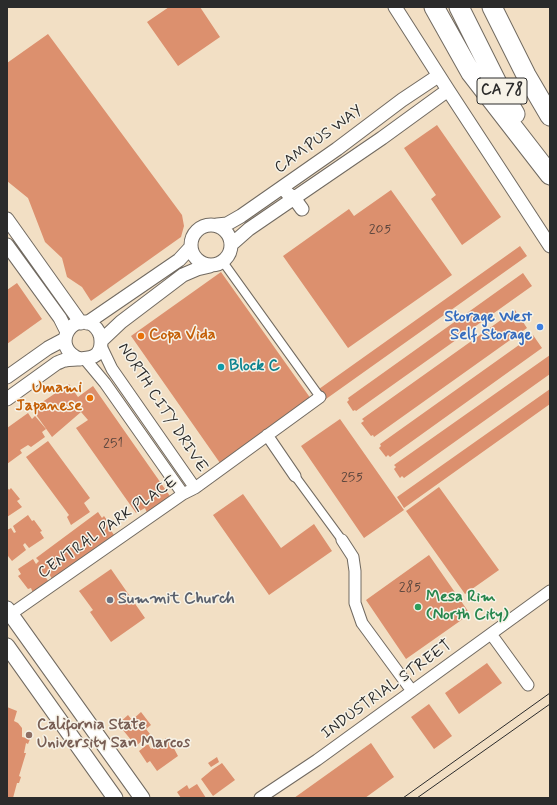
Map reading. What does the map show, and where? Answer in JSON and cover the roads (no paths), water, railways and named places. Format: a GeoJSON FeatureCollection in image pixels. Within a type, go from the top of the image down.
{"type":"FeatureCollection","features":[{"type":"Feature","properties":{"kind":"highway"},"geometry":{"type":"LineString","coordinates":[[434,7],[471,73],[550,174]]}},
{"type":"Feature","properties":{"kind":"highway","name":"CA 78"},"geometry":{"type":"LineString","coordinates":[[459,7],[498,85],[550,174]]}},
{"type":"Feature","properties":{"kind":"highway","name":"CA 78"},"geometry":{"type":"LineString","coordinates":[[492,7],[526,75],[550,116]]}},
{"type":"Feature","properties":{"kind":"main road"},"geometry":{"type":"LineString","coordinates":[[9,611],[142,798]]}},
{"type":"Feature","properties":{"kind":"main road"},"geometry":{"type":"LineString","coordinates":[[7,646],[115,798]]}},
{"type":"Feature","properties":{"kind":"street"},"geometry":{"type":"LineString","coordinates":[[395,7],[438,76],[550,246]]}},
{"type":"Feature","properties":{"kind":"street","name":"CAMPUS WAY"},"geometry":{"type":"LineString","coordinates":[[7,377],[66,335],[76,324],[84,323],[179,260],[191,248],[192,240],[198,229],[210,225],[227,224],[241,216],[337,149],[402,100],[438,76]]}},
{"type":"Feature","properties":{"kind":"street","name":"CAMPUS WAY"},"geometry":{"type":"LineString","coordinates":[[223,262],[231,251],[232,244],[249,229],[382,138],[448,90]]}},
{"type":"Feature","properties":{"kind":"street"},"geometry":{"type":"LineString","coordinates":[[277,191],[287,192],[294,198],[302,209]]}},
{"type":"Feature","properties":{"kind":"street"},"geometry":{"type":"LineString","coordinates":[[7,219],[84,323],[93,325],[97,329],[100,334],[101,343]]}},
{"type":"Feature","properties":{"kind":"street"},"geometry":{"type":"LineString","coordinates":[[217,225],[227,232],[232,244]]}},
{"type":"Feature","properties":{"kind":"street"},"geometry":{"type":"LineString","coordinates":[[7,245],[60,318],[66,335],[67,349],[70,354],[83,359]]}},
{"type":"Feature","properties":{"kind":"street"},"geometry":{"type":"LineString","coordinates":[[191,248],[197,260],[210,266]]}},
{"type":"Feature","properties":{"kind":"street"},"geometry":{"type":"LineString","coordinates":[[7,399],[57,363],[65,360],[91,358],[95,355],[101,343],[122,322],[183,275],[197,269],[217,265],[223,262],[320,397]]}},
{"type":"Feature","properties":{"kind":"street","name":"NORTH CITY DRIVE"},"geometry":{"type":"LineString","coordinates":[[101,343],[114,372],[195,488]]}},
{"type":"Feature","properties":{"kind":"street","name":"NORTH CITY DRIVE"},"geometry":{"type":"LineString","coordinates":[[83,359],[105,383],[183,494]]}},
{"type":"Feature","properties":{"kind":"street","name":"CENTRAL PARK PLACE"},"geometry":{"type":"LineString","coordinates":[[9,611],[183,494],[195,488],[320,397]]}},
{"type":"Feature","properties":{"kind":"street"},"geometry":{"type":"LineString","coordinates":[[267,435],[353,556],[355,571],[355,604],[362,622],[412,691]]}},
{"type":"Feature","properties":{"kind":"street","name":"INDUSTRIAL STREET"},"geometry":{"type":"LineString","coordinates":[[260,798],[317,760],[550,591]]}},
{"type":"Feature","properties":{"kind":"street"},"geometry":{"type":"LineString","coordinates":[[491,634],[528,685]]}},
{"type":"Feature","properties":{"kind":"tram line"},"geometry":{"type":"LineString","coordinates":[[403,798],[550,693]]}},
{"type":"Feature","properties":{"kind":"tram line"},"geometry":{"type":"LineString","coordinates":[[417,798],[550,704]]}},
{"type":"Feature","properties":{"kind":"place","name":"Storage West Self Storage"},"geometry":{"type":"Point","coordinates":[540,327]}},
{"type":"Feature","properties":{"kind":"place","name":"Copa Vida"},"geometry":{"type":"Point","coordinates":[141,336]}},
{"type":"Feature","properties":{"kind":"place","name":"Block C"},"geometry":{"type":"Point","coordinates":[221,367]}},
{"type":"Feature","properties":{"kind":"place","name":"Umami Japanese"},"geometry":{"type":"Point","coordinates":[90,398]}},
{"type":"Feature","properties":{"kind":"place","name":"Summit Church"},"geometry":{"type":"Point","coordinates":[110,600]}},
{"type":"Feature","properties":{"kind":"place","name":"Mesa Rim (North City)"},"geometry":{"type":"Point","coordinates":[418,607]}},
{"type":"Feature","properties":{"kind":"place","name":"California State University San Marcos"},"geometry":{"type":"Point","coordinates":[29,735]}}]}
